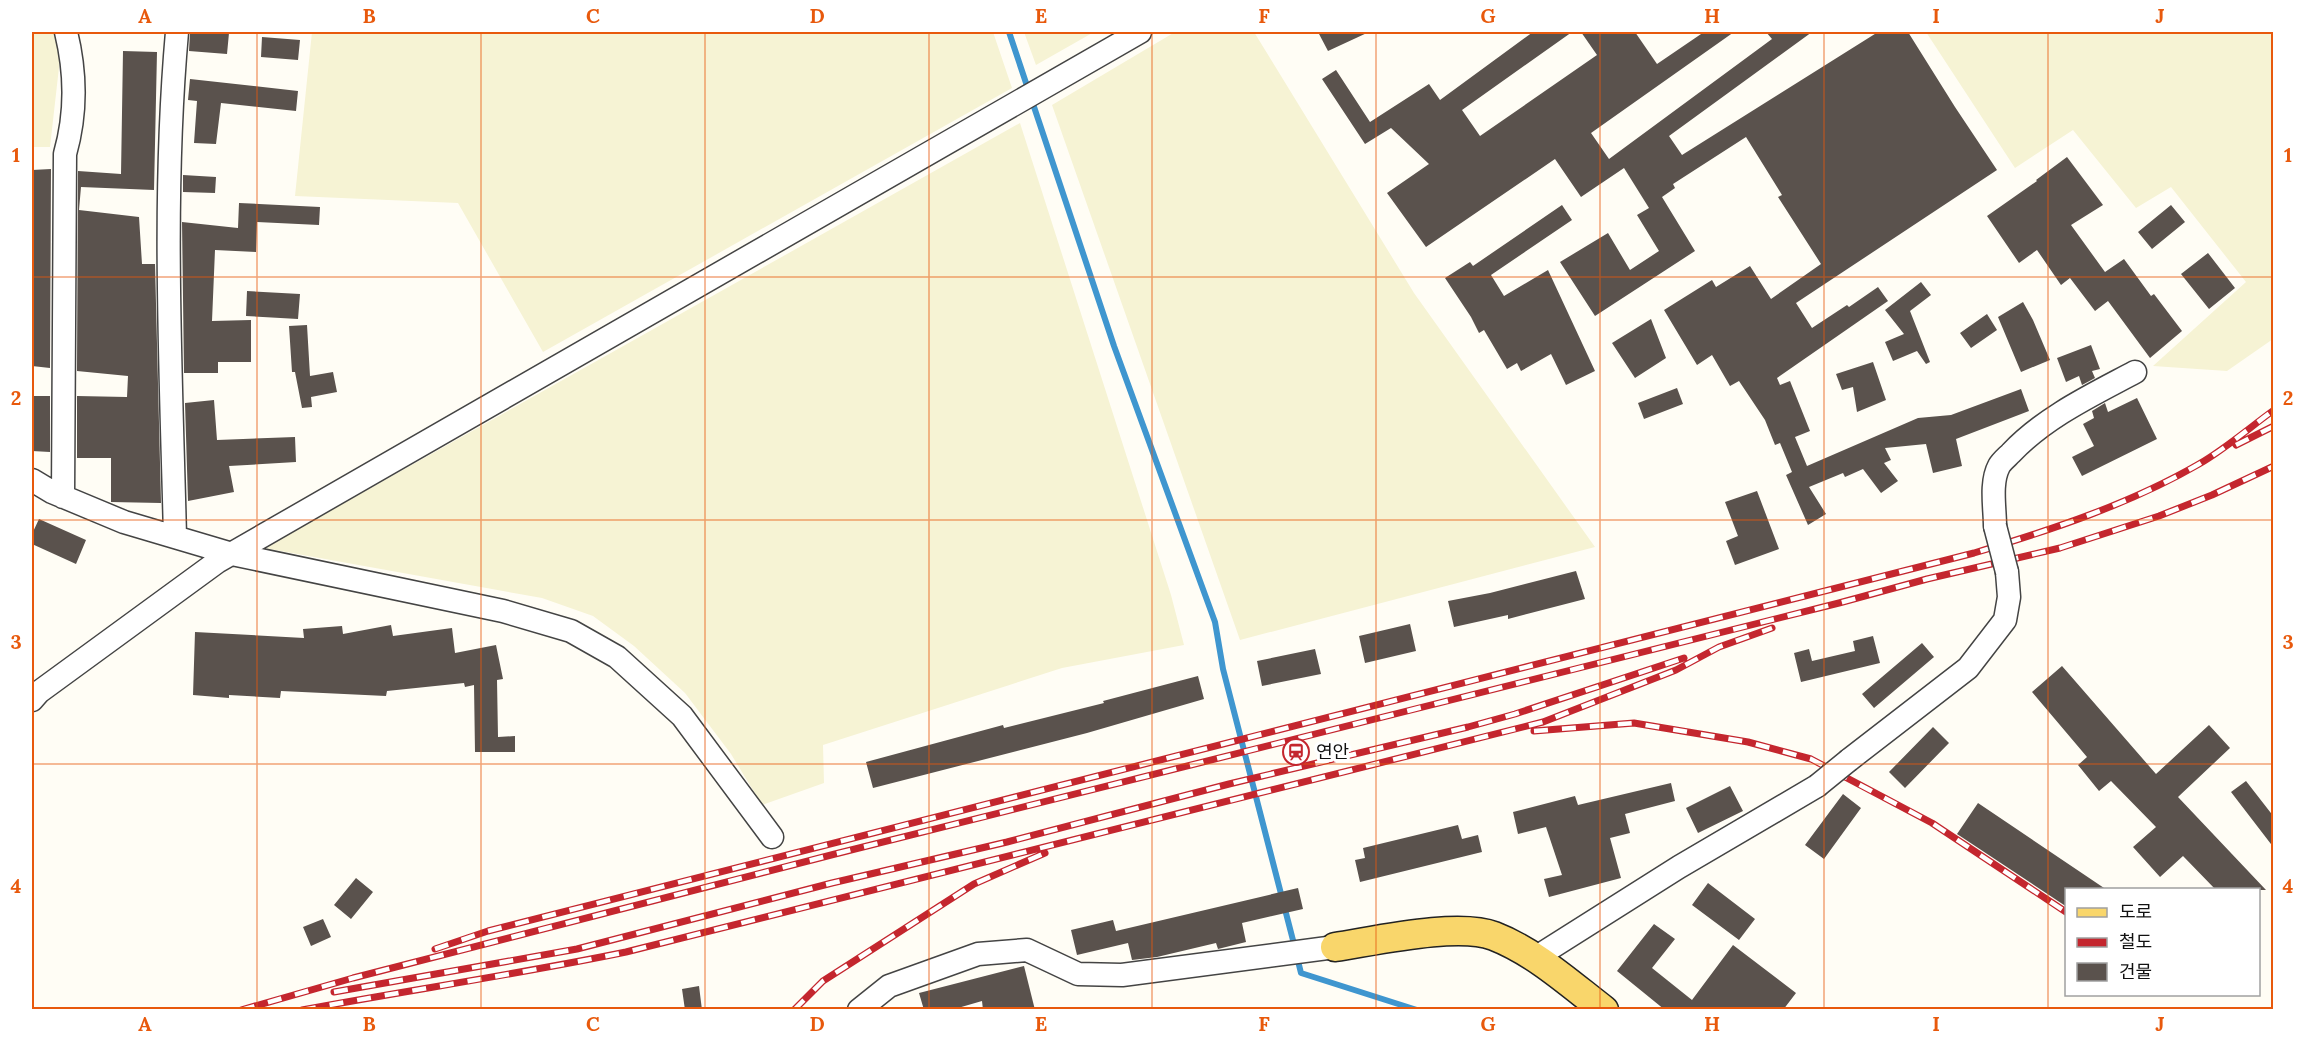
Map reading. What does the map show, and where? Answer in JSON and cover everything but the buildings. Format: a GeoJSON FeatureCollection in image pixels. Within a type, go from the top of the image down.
{"type":"FeatureCollection","features":[{"type":"Feature","properties":{"kind":"main road"},"geometry":{"type":"LineString","coordinates":[[1335,947],[1439,932],[1464,931],[1493,936],[1535,958],[1604,1010]]}},
{"type":"Feature","properties":{"kind":"street"},"geometry":{"type":"LineString","coordinates":[[63,497],[65,154],[71,133],[75,102],[73,59],[66,32]]}},
{"type":"Feature","properties":{"kind":"street"},"geometry":{"type":"LineString","coordinates":[[175,537],[168,222],[171,100],[177,32]]}},
{"type":"Feature","properties":{"kind":"street"},"geometry":{"type":"LineString","coordinates":[[32,700],[48,685],[217,562],[1140,32]]}},
{"type":"Feature","properties":{"kind":"street"},"geometry":{"type":"LineString","coordinates":[[1535,958],[1679,867],[1817,786],[1968,668],[2006,620],[2009,597],[2007,572],[1995,526],[1994,483],[1999,466],[2019,445],[2046,423],[2135,372]]}},
{"type":"Feature","properties":{"kind":"street"},"geometry":{"type":"LineString","coordinates":[[32,480],[63,497],[124,522],[232,554],[503,611],[571,631],[617,657],[682,716],[772,837]]}},
{"type":"Feature","properties":{"kind":"street"},"geometry":{"type":"LineString","coordinates":[[859,1010],[889,986],[978,954],[1027,950],[1078,974],[1122,975],[1335,947]]}},
{"type":"Feature","properties":{"kind":"shaded area"},"geometry":{"type":"Polygon","coordinates":[[[32,32],[63,32],[50,147],[32,147],[32,32]]]}},
{"type":"Feature","properties":{"kind":"shaded area"},"geometry":{"type":"Polygon","coordinates":[[[312,32],[993,32],[1012,88],[543,352],[458,203],[295,196],[312,32]]]}},
{"type":"Feature","properties":{"kind":"shaded area"},"geometry":{"type":"Polygon","coordinates":[[[1024,32],[1094,32],[1036,65],[1024,32]]]}},
{"type":"Feature","properties":{"kind":"shaded area"},"geometry":{"type":"Polygon","coordinates":[[[1175,32],[1254,32],[1414,293],[1595,547],[1240,640],[1052,105],[1175,32]]]}},
{"type":"Feature","properties":{"kind":"shaded area"},"geometry":{"type":"Polygon","coordinates":[[[1926,32],[2273,32],[2273,339],[2227,371],[2153,366],[2246,282],[2171,187],[2136,208],[2073,130],[2015,168],[1926,32]]]}},
{"type":"Feature","properties":{"kind":"shaded area"},"geometry":{"type":"Polygon","coordinates":[[[1020,123],[1171,595],[1184,645],[1062,668],[823,745],[824,783],[762,805],[731,754],[685,693],[634,646],[593,616],[542,598],[264,548],[1020,123]]]}},
{"type":"Feature","properties":{"kind":"waterway"},"geometry":{"type":"LineString","coordinates":[[1009,32],[1114,346],[1215,622],[1223,669],[1295,948]]}},
{"type":"Feature","properties":{"kind":"waterway"},"geometry":{"type":"LineString","coordinates":[[1297,957],[1301,973],[1417,1010]]}},
{"type":"Feature","properties":{"kind":"railway"},"geometry":{"type":"LineString","coordinates":[[435,949],[488,931],[1974,553],[2061,525],[2146,492],[2209,458],[2274,410]]}},
{"type":"Feature","properties":{"kind":"railway"},"geometry":{"type":"LineString","coordinates":[[2236,445],[2274,426]]}},
{"type":"Feature","properties":{"kind":"railway"},"geometry":{"type":"LineString","coordinates":[[241,1010],[353,978],[835,854],[1927,579],[2060,548],[2159,516],[2212,495],[2274,466]]}},
{"type":"Feature","properties":{"kind":"railway"},"geometry":{"type":"LineString","coordinates":[[302,1010],[626,952],[1543,722],[1676,670],[1719,647],[1772,628]]}},
{"type":"Feature","properties":{"kind":"railway"},"geometry":{"type":"LineString","coordinates":[[334,992],[577,949],[1229,784],[1468,727],[1515,714],[1684,658]]}},
{"type":"Feature","properties":{"kind":"railway"},"geometry":{"type":"LineString","coordinates":[[1534,731],[1634,723],[1748,742],[1811,759],[1932,823],[2065,911]]}},
{"type":"Feature","properties":{"kind":"railway"},"geometry":{"type":"LineString","coordinates":[[794,1010],[823,981],[974,884],[1045,853]]}},
{"type":"Feature","properties":{"kind":"place","name":"연안"},"geometry":{"type":"Point","coordinates":[1296,752]}}]}
